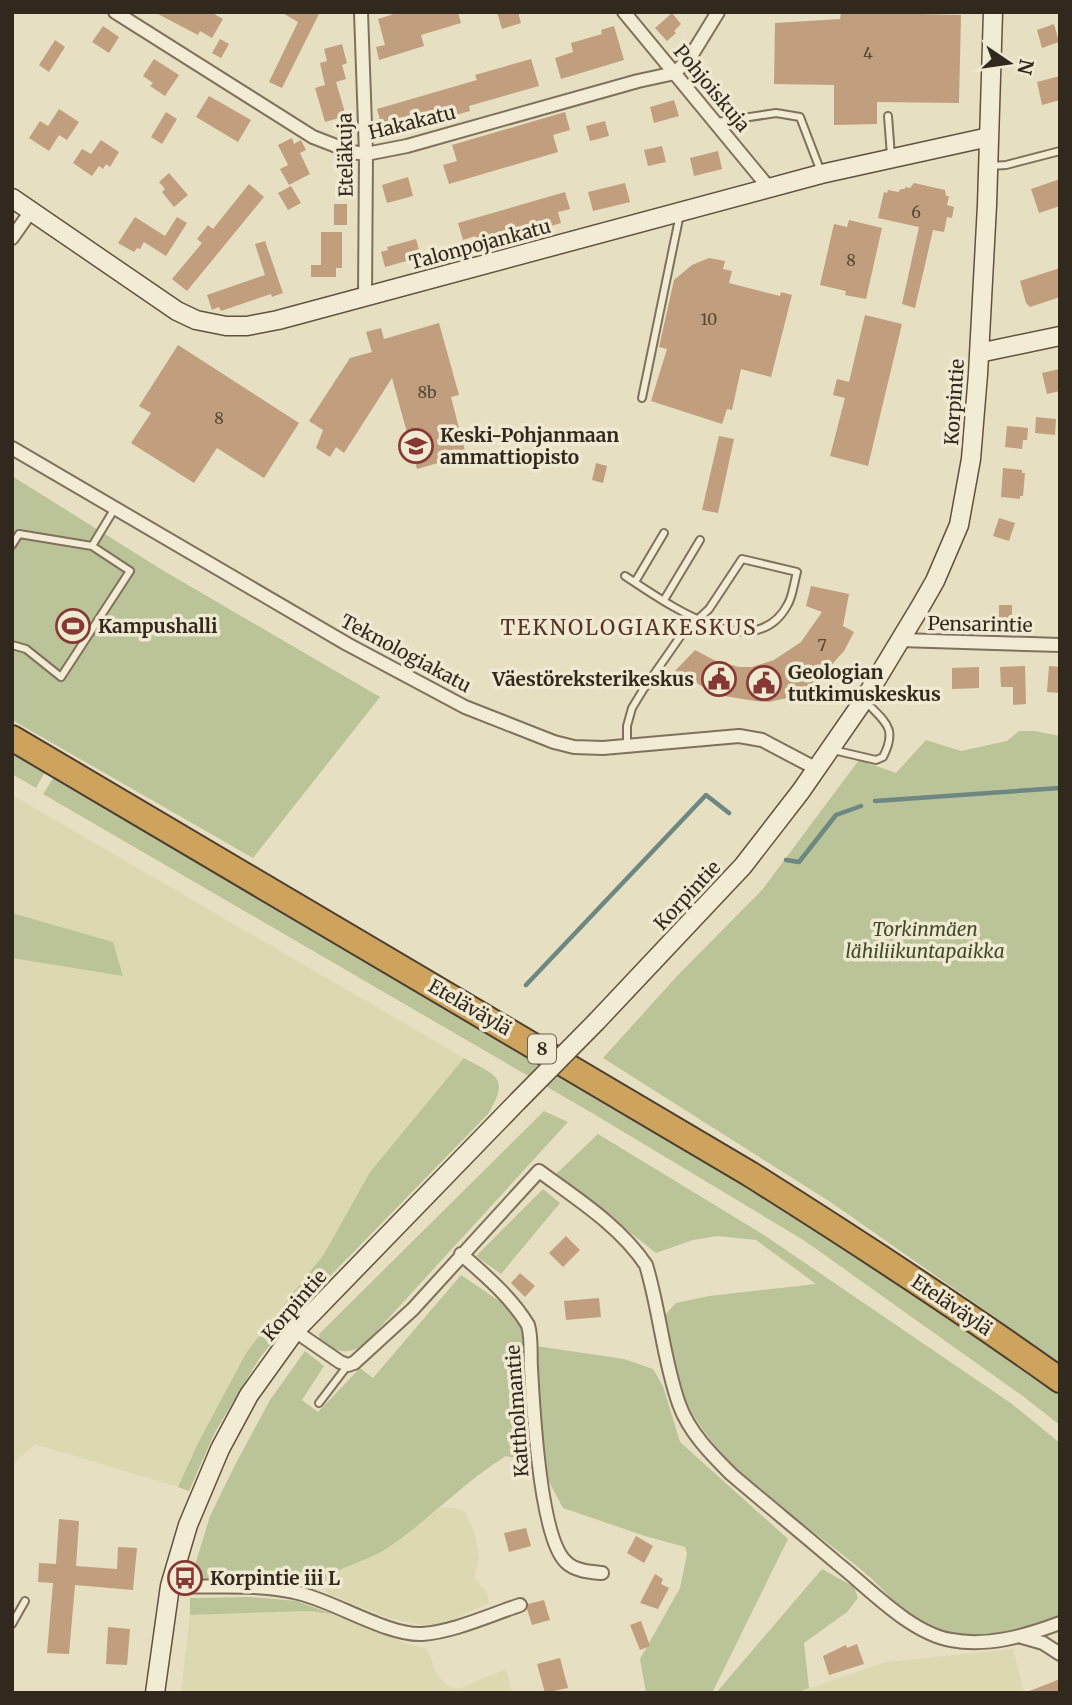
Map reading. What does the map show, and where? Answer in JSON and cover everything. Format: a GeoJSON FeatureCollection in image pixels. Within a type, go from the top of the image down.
{"type":"FeatureCollection","features":[{"type":"Feature","properties":{"kind":"highway","name":"Eteläväylä"},"geometry":{"type":"LineString","coordinates":[[12,738],[750,1174],[980,1323],[1060,1380]]}},
{"type":"Feature","properties":{"kind":"street","name":"Hakakatu"},"geometry":{"type":"LineString","coordinates":[[115,12],[313,137],[352,152],[366,154],[398,148],[675,73]]}},
{"type":"Feature","properties":{"kind":"street","name":"Eteläkuja"},"geometry":{"type":"LineString","coordinates":[[361,12],[366,154],[365,296]]}},
{"type":"Feature","properties":{"kind":"street","name":"Pohjoiskuja"},"geometry":{"type":"LineString","coordinates":[[624,12],[771,188]]}},
{"type":"Feature","properties":{"kind":"street"},"geometry":{"type":"LineString","coordinates":[[675,73],[691,56],[718,12]]}},
{"type":"Feature","properties":{"kind":"street","name":"Korpintie"},"geometry":{"type":"LineString","coordinates":[[155,1693],[170,1586],[188,1525],[220,1449],[249,1395],[295,1331],[597,1021],[743,866],[817,769],[864,701],[935,581],[959,525],[971,459],[979,353],[993,12]]}},
{"type":"Feature","properties":{"kind":"street","name":"Talonpojankatu"},"geometry":{"type":"LineString","coordinates":[[12,198],[177,311],[210,325],[247,326],[821,174],[989,137]]}},
{"type":"Feature","properties":{"kind":"street"},"geometry":{"type":"LineString","coordinates":[[12,238],[31,211]]}},
{"type":"Feature","properties":{"kind":"street"},"geometry":{"type":"LineString","coordinates":[[979,353],[1060,335]]}},
{"type":"Feature","properties":{"kind":"street","name":"Teknologiakatu"},"geometry":{"type":"LineString","coordinates":[[12,448],[347,644],[465,707],[554,742],[591,748],[739,736],[762,740],[817,769]]}},
{"type":"Feature","properties":{"kind":"street","name":"Pensarintie"},"geometry":{"type":"LineString","coordinates":[[900,640],[1060,645]]}},
{"type":"Feature","properties":{"kind":"street"},"geometry":{"type":"LineString","coordinates":[[295,1331],[328,1355],[348,1365],[360,1359],[414,1309],[539,1171],[611,1227],[635,1249],[646,1265],[679,1405],[708,1451],[731,1474],[912,1623],[950,1640],[1022,1637],[1060,1623]]}},
{"type":"Feature","properties":{"kind":"street","name":"Kattholmantie"},"geometry":{"type":"LineString","coordinates":[[461,1254],[502,1291],[528,1325],[536,1448],[541,1483],[556,1545],[568,1564],[585,1571],[602,1573]]}},
{"type":"Feature","properties":{"kind":"street"},"geometry":{"type":"LineString","coordinates":[[170,1586],[274,1588],[297,1592],[401,1631],[421,1634],[520,1605]]}},
{"type":"Feature","properties":{"kind":"street"},"geometry":{"type":"LineString","coordinates":[[1022,1637],[1043,1643],[1060,1654]]}},
{"type":"Feature","properties":{"kind":"lane"},"geometry":{"type":"LineString","coordinates":[[716,123],[776,113],[800,117],[821,174]]}},
{"type":"Feature","properties":{"kind":"lane"},"geometry":{"type":"LineString","coordinates":[[888,116],[891,158]]}},
{"type":"Feature","properties":{"kind":"lane"},"geometry":{"type":"LineString","coordinates":[[988,167],[1060,151]]}},
{"type":"Feature","properties":{"kind":"lane"},"geometry":{"type":"LineString","coordinates":[[642,398],[680,213]]}},
{"type":"Feature","properties":{"kind":"lane"},"geometry":{"type":"LineString","coordinates":[[92,547],[115,508]]}},
{"type":"Feature","properties":{"kind":"lane"},"geometry":{"type":"LineString","coordinates":[[635,582],[664,533]]}},
{"type":"Feature","properties":{"kind":"lane"},"geometry":{"type":"LineString","coordinates":[[12,545],[19,534],[59,539],[92,547],[130,571],[61,677],[26,649],[12,645]]}},
{"type":"Feature","properties":{"kind":"lane"},"geometry":{"type":"LineString","coordinates":[[664,600],[700,540]]}},
{"type":"Feature","properties":{"kind":"lane"},"geometry":{"type":"LineString","coordinates":[[625,576],[697,620],[746,631],[764,626],[778,618],[789,602],[797,572],[742,559],[709,608],[697,620],[682,634],[632,708],[627,726],[627,746]]}},
{"type":"Feature","properties":{"kind":"lane"},"geometry":{"type":"LineString","coordinates":[[831,749],[876,760],[883,757],[891,735],[889,726],[864,701]]}},
{"type":"Feature","properties":{"kind":"lane"},"geometry":{"type":"LineString","coordinates":[[318,1403],[348,1365]]}},
{"type":"Feature","properties":{"kind":"lane"},"geometry":{"type":"LineString","coordinates":[[12,1624],[25,1601]]}},
{"type":"Feature","properties":{"kind":"shaded area"},"geometry":{"type":"Polygon","coordinates":[[[14,796],[464,1058],[370,1172],[324,1254],[246,1353],[178,1487],[35,1444],[12,1465],[12,958],[123,975],[112,942],[12,913],[14,796]]]}},
{"type":"Feature","properties":{"kind":"shaded area"},"geometry":{"type":"Polygon","coordinates":[[[440,1508],[455,1508],[466,1513],[475,1534],[479,1559],[474,1578],[486,1591],[489,1603],[445,1623],[424,1625],[392,1619],[328,1594],[325,1587],[329,1575],[386,1548],[440,1508]]]}},
{"type":"Feature","properties":{"kind":"shaded area"},"geometry":{"type":"Polygon","coordinates":[[[309,1611],[332,1614],[427,1649],[436,1672],[447,1686],[458,1689],[506,1669],[512,1693],[181,1693],[190,1615],[309,1611]]]}},
{"type":"Feature","properties":{"kind":"shaded area"},"geometry":{"type":"Polygon","coordinates":[[[1013,1649],[1024,1693],[796,1693],[886,1662],[1013,1649]]]}},
{"type":"Feature","properties":{"kind":"green space"},"geometry":{"type":"Polygon","coordinates":[[[12,476],[164,571],[380,697],[253,858],[12,720],[12,476]]]}},
{"type":"Feature","properties":{"kind":"green space","name":"Torkinmäen lähiliikuntapaikka"},"geometry":{"type":"Polygon","coordinates":[[[1019,731],[1060,736],[1060,1363],[832,1203],[603,1058],[678,975],[762,890],[859,760],[896,773],[926,740],[961,751],[1007,741],[1019,731]]]}},
{"type":"Feature","properties":{"kind":"green space"},"geometry":{"type":"Polygon","coordinates":[[[12,752],[45,772],[36,788],[12,774],[12,752]]]}},
{"type":"Feature","properties":{"kind":"green space"},"geometry":{"type":"Polygon","coordinates":[[[54,777],[811,1224],[904,1285],[1060,1395],[1060,1425],[805,1241],[592,1113],[43,794],[54,777]]]}},
{"type":"Feature","properties":{"kind":"green space"},"geometry":{"type":"Polygon","coordinates":[[[12,913],[113,942],[123,976],[12,958],[12,913]]]}},
{"type":"Feature","properties":{"kind":"green space"},"geometry":{"type":"Polygon","coordinates":[[[464,1058],[497,1079],[498,1092],[488,1114],[300,1307],[259,1359],[215,1432],[189,1491],[178,1487],[246,1353],[324,1254],[370,1172],[464,1058]]]}},
{"type":"Feature","properties":{"kind":"green space"},"geometry":{"type":"Polygon","coordinates":[[[544,1111],[568,1122],[364,1345],[342,1351],[320,1342],[319,1334],[544,1111]]]}},
{"type":"Feature","properties":{"kind":"green space"},"geometry":{"type":"Polygon","coordinates":[[[598,1134],[764,1235],[1012,1404],[1060,1443],[1060,1618],[1031,1627],[985,1635],[955,1633],[929,1626],[903,1610],[851,1561],[779,1506],[734,1467],[690,1409],[676,1370],[665,1315],[676,1303],[709,1296],[816,1284],[756,1240],[717,1236],[693,1240],[656,1253],[556,1174],[598,1134]]]}},
{"type":"Feature","properties":{"kind":"green space"},"geometry":{"type":"Polygon","coordinates":[[[543,1189],[560,1203],[501,1274],[476,1256],[543,1189]]]}},
{"type":"Feature","properties":{"kind":"green space"},"geometry":{"type":"Polygon","coordinates":[[[461,1275],[514,1311],[536,1346],[624,1359],[653,1369],[663,1386],[680,1442],[788,1539],[712,1693],[646,1693],[640,1659],[680,1588],[687,1554],[685,1547],[563,1508],[540,1465],[506,1456],[389,1547],[329,1575],[325,1587],[294,1582],[191,1578],[210,1516],[235,1465],[270,1400],[305,1351],[324,1366],[302,1400],[318,1412],[360,1368],[373,1378],[461,1275]]]}},
{"type":"Feature","properties":{"kind":"green space"},"geometry":{"type":"Polygon","coordinates":[[[822,1569],[854,1587],[858,1598],[847,1612],[804,1643],[809,1688],[796,1693],[716,1693],[822,1569]]]}},
{"type":"Feature","properties":{"kind":"green space"},"geometry":{"type":"Polygon","coordinates":[[[250,1597],[297,1601],[332,1614],[309,1611],[190,1615],[190,1598],[250,1597]]]}},
{"type":"Feature","properties":{"kind":"building"},"geometry":{"type":"Polygon","coordinates":[[[154,12],[211,12],[223,19],[212,38],[200,31],[198,35],[154,12]]]}},
{"type":"Feature","properties":{"kind":"building"},"geometry":{"type":"Polygon","coordinates":[[[281,12],[320,12],[282,88],[269,82],[298,22],[281,12]]]}},
{"type":"Feature","properties":{"kind":"building"},"geometry":{"type":"Polygon","coordinates":[[[400,12],[458,12],[461,23],[421,35],[424,46],[379,60],[376,47],[385,45],[378,19],[400,12]]]}},
{"type":"Feature","properties":{"kind":"building"},"geometry":{"type":"Polygon","coordinates":[[[497,12],[518,12],[521,23],[502,29],[497,12]]]}},
{"type":"Feature","properties":{"kind":"building"},"geometry":{"type":"Polygon","coordinates":[[[841,12],[961,15],[959,103],[877,102],[877,124],[834,125],[834,85],[774,84],[775,23],[840,19],[841,12]]]}},
{"type":"Feature","properties":{"kind":"building"},"geometry":{"type":"Polygon","coordinates":[[[672,13],[681,24],[667,41],[655,28],[672,13]]]}},
{"type":"Feature","properties":{"kind":"building"},"geometry":{"type":"Polygon","coordinates":[[[1054,24],[1059,42],[1042,48],[1037,30],[1054,24]]]}},
{"type":"Feature","properties":{"kind":"building"},"geometry":{"type":"Polygon","coordinates":[[[103,26],[119,37],[109,53],[92,42],[103,26]]]}},
{"type":"Feature","properties":{"kind":"building"},"geometry":{"type":"Polygon","coordinates":[[[614,26],[624,60],[561,79],[555,58],[573,52],[571,43],[602,34],[601,30],[614,26]]]}},
{"type":"Feature","properties":{"kind":"building"},"geometry":{"type":"Polygon","coordinates":[[[220,39],[229,44],[221,58],[212,53],[220,39]]]}},
{"type":"Feature","properties":{"kind":"building"},"geometry":{"type":"Polygon","coordinates":[[[55,40],[65,47],[49,72],[39,65],[55,40]]]}},
{"type":"Feature","properties":{"kind":"building"},"geometry":{"type":"Polygon","coordinates":[[[342,44],[347,63],[342,65],[346,79],[336,82],[346,116],[325,122],[315,88],[325,85],[320,63],[327,61],[324,49],[342,44]]]}},
{"type":"Feature","properties":{"kind":"building"},"geometry":{"type":"Polygon","coordinates":[[[154,59],[179,75],[165,96],[150,86],[153,83],[143,76],[154,59]]]}},
{"type":"Feature","properties":{"kind":"building"},"geometry":{"type":"Polygon","coordinates":[[[531,59],[539,86],[469,106],[470,111],[384,135],[377,109],[477,80],[475,75],[531,59]]]}},
{"type":"Feature","properties":{"kind":"building"},"geometry":{"type":"Polygon","coordinates":[[[1060,76],[1060,100],[1042,105],[1037,82],[1060,76]]]}},
{"type":"Feature","properties":{"kind":"building"},"geometry":{"type":"Polygon","coordinates":[[[209,96],[251,120],[238,142],[196,117],[209,96]]]}},
{"type":"Feature","properties":{"kind":"building"},"geometry":{"type":"Polygon","coordinates":[[[674,100],[679,116],[654,123],[650,107],[674,100]]]}},
{"type":"Feature","properties":{"kind":"building"},"geometry":{"type":"Polygon","coordinates":[[[59,109],[79,122],[67,140],[59,135],[49,151],[29,138],[40,121],[48,126],[59,109]]]}},
{"type":"Feature","properties":{"kind":"building"},"geometry":{"type":"Polygon","coordinates":[[[166,112],[177,119],[162,144],[151,137],[166,112]]]}},
{"type":"Feature","properties":{"kind":"building"},"geometry":{"type":"Polygon","coordinates":[[[565,112],[570,130],[553,135],[558,152],[449,184],[443,165],[457,161],[452,145],[565,112]]]}},
{"type":"Feature","properties":{"kind":"building"},"geometry":{"type":"Polygon","coordinates":[[[605,121],[609,136],[590,141],[586,126],[605,121]]]}},
{"type":"Feature","properties":{"kind":"building"},"geometry":{"type":"Polygon","coordinates":[[[292,138],[294,144],[301,140],[306,150],[300,153],[310,174],[289,185],[280,169],[288,165],[278,145],[292,138]]]}},
{"type":"Feature","properties":{"kind":"building"},"geometry":{"type":"Polygon","coordinates":[[[101,140],[119,152],[110,167],[106,164],[103,169],[99,166],[92,176],[73,163],[82,149],[91,154],[101,140]]]}},
{"type":"Feature","properties":{"kind":"building"},"geometry":{"type":"Polygon","coordinates":[[[662,146],[666,162],[648,166],[644,150],[662,146]]]}},
{"type":"Feature","properties":{"kind":"building"},"geometry":{"type":"Polygon","coordinates":[[[718,151],[722,169],[694,176],[690,158],[718,151]]]}},
{"type":"Feature","properties":{"kind":"building"},"geometry":{"type":"Polygon","coordinates":[[[169,173],[188,195],[174,207],[162,192],[165,189],[159,182],[169,173]]]}},
{"type":"Feature","properties":{"kind":"building"},"geometry":{"type":"Polygon","coordinates":[[[408,177],[413,196],[387,203],[382,185],[408,177]]]}},
{"type":"Feature","properties":{"kind":"building"},"geometry":{"type":"Polygon","coordinates":[[[1060,179],[1060,206],[1039,213],[1031,189],[1060,179]]]}},
{"type":"Feature","properties":{"kind":"building"},"geometry":{"type":"Polygon","coordinates":[[[625,183],[630,202],[593,211],[588,192],[625,183]]]}},
{"type":"Feature","properties":{"kind":"building"},"geometry":{"type":"Polygon","coordinates":[[[914,183],[945,190],[946,196],[949,196],[947,205],[954,207],[952,218],[947,217],[944,232],[933,230],[915,308],[902,304],[919,227],[878,218],[884,192],[898,192],[905,187],[910,188],[914,183]]]}},
{"type":"Feature","properties":{"kind":"building"},"geometry":{"type":"Polygon","coordinates":[[[249,184],[264,197],[187,291],[172,279],[202,243],[197,239],[208,225],[213,229],[249,184]]]}},
{"type":"Feature","properties":{"kind":"building"},"geometry":{"type":"Polygon","coordinates":[[[291,186],[301,203],[288,210],[278,193],[291,186]]]}},
{"type":"Feature","properties":{"kind":"building"},"geometry":{"type":"Polygon","coordinates":[[[565,192],[570,209],[558,212],[561,223],[479,247],[475,236],[463,240],[458,223],[565,192]]]}},
{"type":"Feature","properties":{"kind":"building"},"geometry":{"type":"Polygon","coordinates":[[[334,204],[347,204],[347,225],[334,225],[334,204]]]}},
{"type":"Feature","properties":{"kind":"building"},"geometry":{"type":"Polygon","coordinates":[[[135,217],[165,236],[177,217],[187,223],[166,256],[144,242],[140,249],[137,248],[134,252],[118,243],[135,217]]]}},
{"type":"Feature","properties":{"kind":"building"},"geometry":{"type":"Polygon","coordinates":[[[849,220],[882,228],[866,299],[845,295],[846,291],[820,285],[834,224],[847,227],[849,220]]]}},
{"type":"Feature","properties":{"kind":"building"},"geometry":{"type":"Polygon","coordinates":[[[321,232],[342,232],[342,268],[336,268],[336,277],[311,277],[311,265],[321,265],[321,232]]]}},
{"type":"Feature","properties":{"kind":"building"},"geometry":{"type":"Polygon","coordinates":[[[416,239],[421,257],[385,267],[381,252],[388,250],[387,247],[416,239]]]}},
{"type":"Feature","properties":{"kind":"building"},"geometry":{"type":"Polygon","coordinates":[[[265,241],[283,293],[272,297],[271,294],[221,311],[219,307],[212,310],[207,295],[265,275],[255,244],[265,241]]]}},
{"type":"Feature","properties":{"kind":"building"},"geometry":{"type":"Polygon","coordinates":[[[709,258],[725,261],[723,269],[732,271],[729,283],[780,296],[781,292],[792,295],[771,377],[741,369],[732,410],[727,409],[722,424],[651,401],[667,349],[659,347],[674,280],[692,265],[709,258]]]}},
{"type":"Feature","properties":{"kind":"building"},"geometry":{"type":"Polygon","coordinates":[[[1060,268],[1060,297],[1030,307],[1026,303],[1020,281],[1060,268]]]}},
{"type":"Feature","properties":{"kind":"building"},"geometry":{"type":"Polygon","coordinates":[[[865,315],[902,324],[868,466],[830,456],[845,398],[833,395],[837,379],[849,382],[865,315]]]}},
{"type":"Feature","properties":{"kind":"building"},"geometry":{"type":"Polygon","coordinates":[[[439,323],[459,395],[451,397],[466,455],[417,469],[392,378],[344,453],[336,447],[330,457],[316,448],[323,430],[309,421],[350,358],[372,352],[366,332],[381,328],[384,339],[439,323]]]}},
{"type":"Feature","properties":{"kind":"building"},"geometry":{"type":"Polygon","coordinates":[[[178,345],[299,423],[264,478],[217,448],[194,483],[131,443],[151,413],[139,406],[178,345]]]}},
{"type":"Feature","properties":{"kind":"building"},"geometry":{"type":"Polygon","coordinates":[[[1060,369],[1060,391],[1047,394],[1042,373],[1060,369]]]}},
{"type":"Feature","properties":{"kind":"building"},"geometry":{"type":"Polygon","coordinates":[[[1036,417],[1056,419],[1055,435],[1035,433],[1036,417]]]}},
{"type":"Feature","properties":{"kind":"building"},"geometry":{"type":"Polygon","coordinates":[[[1007,426],[1028,428],[1027,440],[1023,440],[1022,449],[1005,447],[1007,426]]]}},
{"type":"Feature","properties":{"kind":"building"},"geometry":{"type":"Polygon","coordinates":[[[719,436],[734,439],[718,513],[702,510],[719,436]]]}},
{"type":"Feature","properties":{"kind":"building"},"geometry":{"type":"Polygon","coordinates":[[[596,463],[607,466],[603,483],[592,480],[596,463]]]}},
{"type":"Feature","properties":{"kind":"building"},"geometry":{"type":"Polygon","coordinates":[[[1003,468],[1022,470],[1022,473],[1025,473],[1023,496],[1020,496],[1020,499],[1001,497],[1003,468]]]}},
{"type":"Feature","properties":{"kind":"building"},"geometry":{"type":"Polygon","coordinates":[[[999,518],[1015,523],[1009,541],[993,536],[999,518]]]}},
{"type":"Feature","properties":{"kind":"building"},"geometry":{"type":"Polygon","coordinates":[[[811,586],[849,594],[843,626],[854,632],[844,651],[818,680],[787,698],[769,702],[718,695],[675,671],[695,650],[716,661],[739,667],[752,667],[774,660],[801,642],[822,612],[806,606],[811,586]]]}},
{"type":"Feature","properties":{"kind":"building"},"geometry":{"type":"Polygon","coordinates":[[[999,605],[1012,605],[1012,622],[999,621],[999,605]]]}},
{"type":"Feature","properties":{"kind":"building"},"geometry":{"type":"Polygon","coordinates":[[[1025,666],[1026,704],[1013,705],[1013,687],[1001,687],[1000,667],[1025,666]]]}},
{"type":"Feature","properties":{"kind":"building"},"geometry":{"type":"Polygon","coordinates":[[[1049,666],[1060,667],[1060,693],[1047,692],[1049,666]]]}},
{"type":"Feature","properties":{"kind":"building"},"geometry":{"type":"Polygon","coordinates":[[[979,667],[979,688],[952,689],[952,668],[979,667]]]}},
{"type":"Feature","properties":{"kind":"building"},"geometry":{"type":"Polygon","coordinates":[[[566,1236],[580,1250],[563,1267],[549,1253],[566,1236]]]}},
{"type":"Feature","properties":{"kind":"building"},"geometry":{"type":"Polygon","coordinates":[[[520,1273],[535,1286],[525,1297],[511,1283],[520,1273]]]}},
{"type":"Feature","properties":{"kind":"building"},"geometry":{"type":"Polygon","coordinates":[[[599,1298],[601,1317],[566,1320],[564,1301],[599,1298]]]}},
{"type":"Feature","properties":{"kind":"building"},"geometry":{"type":"Polygon","coordinates":[[[59,1519],[79,1521],[76,1566],[117,1569],[118,1547],[137,1548],[133,1590],[75,1585],[69,1654],[47,1653],[53,1583],[38,1582],[39,1563],[56,1564],[59,1519]]]}},
{"type":"Feature","properties":{"kind":"building"},"geometry":{"type":"Polygon","coordinates":[[[526,1528],[531,1546],[509,1552],[504,1533],[526,1528]]]}},
{"type":"Feature","properties":{"kind":"building"},"geometry":{"type":"Polygon","coordinates":[[[636,1536],[653,1546],[644,1563],[627,1553],[636,1536]]]}},
{"type":"Feature","properties":{"kind":"building"},"geometry":{"type":"Polygon","coordinates":[[[655,1574],[663,1579],[661,1584],[669,1588],[658,1609],[640,1603],[655,1574]]]}},
{"type":"Feature","properties":{"kind":"building"},"geometry":{"type":"Polygon","coordinates":[[[544,1600],[550,1620],[532,1625],[528,1604],[544,1600]]]}},
{"type":"Feature","properties":{"kind":"building"},"geometry":{"type":"Polygon","coordinates":[[[641,1621],[650,1646],[640,1650],[630,1625],[641,1621]]]}},
{"type":"Feature","properties":{"kind":"building"},"geometry":{"type":"Polygon","coordinates":[[[108,1627],[130,1629],[127,1665],[106,1664],[108,1627]]]}},
{"type":"Feature","properties":{"kind":"building"},"geometry":{"type":"Polygon","coordinates":[[[857,1644],[864,1664],[829,1675],[823,1656],[846,1645],[847,1648],[857,1644]]]}},
{"type":"Feature","properties":{"kind":"building"},"geometry":{"type":"Polygon","coordinates":[[[560,1658],[568,1688],[545,1693],[537,1664],[560,1658]]]}},
{"type":"Feature","properties":{"kind":"building"},"geometry":{"type":"Polygon","coordinates":[[[1060,1679],[1060,1693],[1027,1692],[1060,1679]]]}},
{"type":"Feature","properties":{"kind":"waterway"},"geometry":{"type":"LineString","coordinates":[[875,801],[1060,788]]}},
{"type":"Feature","properties":{"kind":"waterway"},"geometry":{"type":"LineString","coordinates":[[526,985],[706,795],[729,813]]}},
{"type":"Feature","properties":{"kind":"waterway"},"geometry":{"type":"LineString","coordinates":[[786,860],[799,862],[836,815],[861,806]]}},
{"type":"Feature","properties":{"kind":"place","name":"Keski-Pohjanmaan ammattiopisto"},"geometry":{"type":"Point","coordinates":[416,446]}},
{"type":"Feature","properties":{"kind":"place","name":"Kampushalli"},"geometry":{"type":"Point","coordinates":[73,626]}},
{"type":"Feature","properties":{"kind":"place","name":"Väestöreksterikeskus"},"geometry":{"type":"Point","coordinates":[719,679]}},
{"type":"Feature","properties":{"kind":"place","name":"Geologian tutkimuskeskus"},"geometry":{"type":"Point","coordinates":[764,683]}},
{"type":"Feature","properties":{"kind":"place","name":"Korpintie iii L"},"geometry":{"type":"Point","coordinates":[185,1578]}},
{"type":"Feature","properties":{"kind":"district","name":"TEKNOLOGIAKESKUS"},"geometry":{"type":"Point","coordinates":[629,628]}}]}
